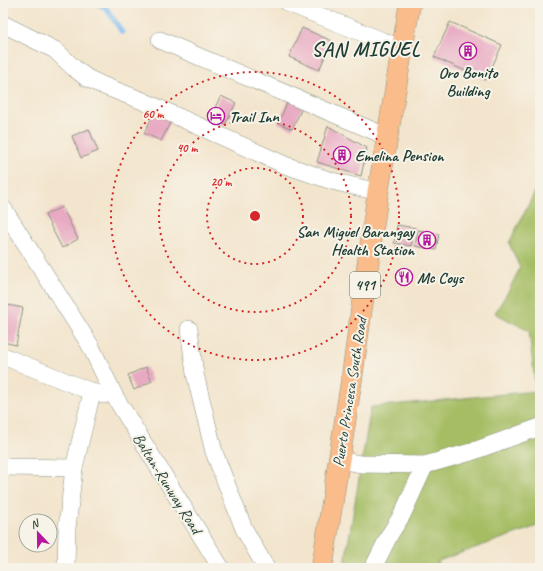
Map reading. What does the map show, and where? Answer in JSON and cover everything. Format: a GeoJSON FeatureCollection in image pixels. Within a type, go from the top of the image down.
{"type":"FeatureCollection","features":[{"type":"Feature","properties":{"kind":"main road","name":"Puerto Princesa South Road"},"geometry":{"type":"LineString","coordinates":[[322,568],[352,377],[378,192],[410,3]]}},
{"type":"Feature","properties":{"kind":"street"},"geometry":{"type":"LineString","coordinates":[[288,3],[403,49]]}},
{"type":"Feature","properties":{"kind":"street"},"geometry":{"type":"LineString","coordinates":[[3,24],[55,50],[87,78],[104,86],[143,101],[286,165],[332,181],[378,192]]}},
{"type":"Feature","properties":{"kind":"street"},"geometry":{"type":"LineString","coordinates":[[160,40],[388,137]]}},
{"type":"Feature","properties":{"kind":"street","name":"Baltan-Runway Road"},"geometry":{"type":"LineString","coordinates":[[3,208],[90,345],[115,397],[221,568]]}},
{"type":"Feature","properties":{"kind":"street"},"geometry":{"type":"LineString","coordinates":[[189,329],[195,374],[214,452],[244,529],[266,568]]}},
{"type":"Feature","properties":{"kind":"street"},"geometry":{"type":"LineString","coordinates":[[3,356],[92,392],[115,397]]}},
{"type":"Feature","properties":{"kind":"street"},"geometry":{"type":"LineString","coordinates":[[66,568],[67,528],[74,468],[92,392]]}},
{"type":"Feature","properties":{"kind":"street"},"geometry":{"type":"LineString","coordinates":[[338,460],[361,464],[425,465],[471,452],[540,427]]}},
{"type":"Feature","properties":{"kind":"street"},"geometry":{"type":"LineString","coordinates":[[373,568],[390,534],[402,515],[425,465]]}},
{"type":"Feature","properties":{"kind":"street"},"geometry":{"type":"LineString","coordinates":[[3,467],[74,468]]}},
{"type":"Feature","properties":{"kind":"green space"},"geometry":{"type":"Polygon","coordinates":[[[540,182],[540,525],[438,561],[440,568],[344,568],[371,407],[536,391],[529,331],[495,313],[520,268],[509,243],[540,182]]]}},
{"type":"Feature","properties":{"kind":"building","name":"Oro Bonito Building"},"geometry":{"type":"Polygon","coordinates":[[[450,22],[502,45],[486,80],[434,57],[450,22]]]}},
{"type":"Feature","properties":{"kind":"building"},"geometry":{"type":"Polygon","coordinates":[[[302,28],[332,41],[319,70],[289,57],[302,28]]]}},
{"type":"Feature","properties":{"kind":"building"},"geometry":{"type":"Polygon","coordinates":[[[221,96],[236,103],[225,125],[210,117],[221,96]]]}},
{"type":"Feature","properties":{"kind":"building"},"geometry":{"type":"Polygon","coordinates":[[[289,99],[303,106],[292,129],[278,123],[289,99]]]}},
{"type":"Feature","properties":{"kind":"building"},"geometry":{"type":"Polygon","coordinates":[[[155,111],[172,119],[161,141],[144,133],[155,111]]]}},
{"type":"Feature","properties":{"kind":"building","name":"Emelina Pension"},"geometry":{"type":"Polygon","coordinates":[[[328,126],[367,148],[361,176],[317,162],[328,126]]]}},
{"type":"Feature","properties":{"kind":"building"},"geometry":{"type":"Polygon","coordinates":[[[89,129],[98,151],[81,158],[72,136],[89,129]]]}},
{"type":"Feature","properties":{"kind":"building"},"geometry":{"type":"Polygon","coordinates":[[[62,207],[78,239],[62,248],[45,215],[62,207]]]}},
{"type":"Feature","properties":{"kind":"building"},"geometry":{"type":"Polygon","coordinates":[[[397,225],[415,228],[411,246],[394,243],[397,225]]]}},
{"type":"Feature","properties":{"kind":"building","name":"San Miguel Barangay Health Station"},"geometry":{"type":"Polygon","coordinates":[[[418,230],[439,234],[436,250],[415,246],[418,230]]]}},
{"type":"Feature","properties":{"kind":"building"},"geometry":{"type":"Polygon","coordinates":[[[3,304],[23,308],[16,345],[3,342],[3,304]]]}},
{"type":"Feature","properties":{"kind":"building"},"geometry":{"type":"Polygon","coordinates":[[[146,367],[152,381],[134,390],[128,375],[146,367]]]}},
{"type":"Feature","properties":{"kind":"waterway"},"geometry":{"type":"LineString","coordinates":[[97,3],[106,8],[122,32]]}},
{"type":"Feature","properties":{"kind":"place","name":"Oro Bonito Building"},"geometry":{"type":"Point","coordinates":[468,51]}},
{"type":"Feature","properties":{"kind":"place","name":"Trail Inn"},"geometry":{"type":"Point","coordinates":[216,116]}},
{"type":"Feature","properties":{"kind":"place","name":"Emelina Pension"},"geometry":{"type":"Point","coordinates":[342,155]}},
{"type":"Feature","properties":{"kind":"place","name":"San Miguel Barangay Health Station"},"geometry":{"type":"Point","coordinates":[427,240]}},
{"type":"Feature","properties":{"kind":"place","name":"Mc Coys"},"geometry":{"type":"Point","coordinates":[404,277]}},
{"type":"Feature","properties":{"kind":"district","name":"SAN MIGUEL"},"geometry":{"type":"Point","coordinates":[366,49]}}]}
